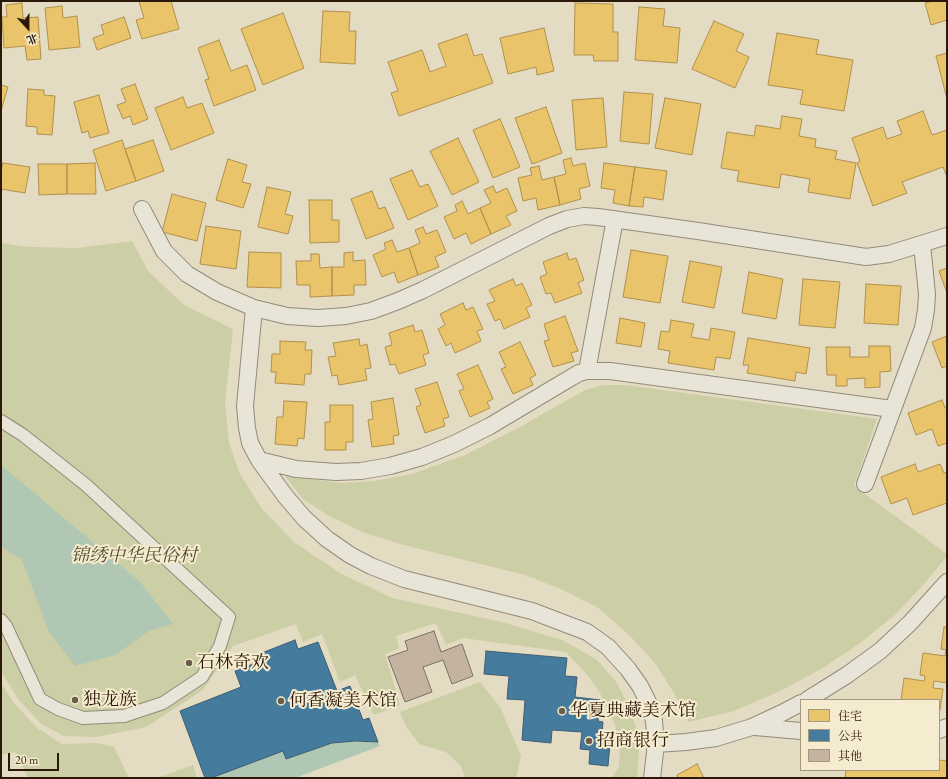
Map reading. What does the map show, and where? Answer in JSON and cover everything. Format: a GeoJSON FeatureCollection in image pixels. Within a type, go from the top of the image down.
{"type":"FeatureCollection","features":[{"type":"Feature","properties":{"kind":"street"},"geometry":{"type":"LineString","coordinates":[[142,209],[164,251],[187,274],[217,292],[254,308],[286,316],[318,318],[346,316],[371,311],[398,301],[423,290],[549,226],[567,219],[584,216],[706,232],[854,256],[878,256],[947,236]]}},
{"type":"Feature","properties":{"kind":"street"},"geometry":{"type":"LineString","coordinates":[[587,371],[615,219]]}},
{"type":"Feature","properties":{"kind":"street"},"geometry":{"type":"LineString","coordinates":[[865,484],[922,328],[926,310],[926,294],[922,244]]}},
{"type":"Feature","properties":{"kind":"street"},"geometry":{"type":"LineString","coordinates":[[254,308],[245,406],[247,428],[250,443],[259,460],[286,497],[304,518],[327,539],[371,566],[404,579],[532,611],[587,632],[608,647],[628,669],[640,686],[648,702],[654,722],[656,744],[652,778]]}},
{"type":"Feature","properties":{"kind":"street"},"geometry":{"type":"LineString","coordinates":[[259,460],[296,468],[336,472],[361,471],[390,466],[454,444],[490,426],[567,380],[587,371],[610,371],[892,409]]}},
{"type":"Feature","properties":{"kind":"street"},"geometry":{"type":"LineString","coordinates":[[1,421],[23,435],[86,484],[228,617],[220,646],[202,677],[163,704],[124,716],[83,718],[58,709],[40,699],[6,626],[1,620]]}},
{"type":"Feature","properties":{"kind":"street"},"geometry":{"type":"LineString","coordinates":[[809,699],[847,675],[880,651],[910,623],[947,582]]}},
{"type":"Feature","properties":{"kind":"street"},"geometry":{"type":"LineString","coordinates":[[656,744],[716,738],[752,727],[782,714],[800,704]]}},
{"type":"Feature","properties":{"kind":"street"},"geometry":{"type":"LineString","coordinates":[[752,727],[800,731]]}},
{"type":"Feature","properties":{"kind":"green space","name":"锦绣中华民俗村"},"geometry":{"type":"Polygon","coordinates":[[[132,241],[148,271],[184,305],[233,329],[225,403],[229,443],[240,474],[262,509],[295,543],[340,573],[392,598],[502,622],[562,640],[596,659],[615,680],[628,704],[635,724],[639,748],[637,778],[612,778],[619,766],[620,743],[615,725],[599,691],[589,677],[566,652],[463,638],[446,645],[436,623],[396,636],[399,648],[385,654],[400,705],[374,715],[355,675],[340,682],[322,634],[303,642],[296,624],[233,646],[203,690],[146,727],[96,737],[64,736],[41,724],[19,700],[1,672],[1,243],[29,247],[78,248],[132,241]]]}},
{"type":"Feature","properties":{"kind":"green space"},"geometry":{"type":"Polygon","coordinates":[[[603,385],[626,385],[877,419],[854,486],[947,554],[947,556],[924,584],[895,615],[860,643],[823,668],[780,691],[734,711],[688,722],[674,693],[655,663],[631,637],[599,608],[563,590],[525,575],[400,544],[365,533],[329,516],[303,499],[285,476],[341,483],[375,481],[412,474],[465,455],[520,427],[585,390],[603,385]]]}},
{"type":"Feature","properties":{"kind":"green space"},"geometry":{"type":"Polygon","coordinates":[[[480,682],[500,707],[521,756],[516,778],[466,778],[460,765],[446,752],[419,744],[406,726],[400,712],[480,682]]]}},
{"type":"Feature","properties":{"kind":"green space"},"geometry":{"type":"Polygon","coordinates":[[[1,683],[14,703],[37,728],[62,744],[96,743],[114,747],[129,778],[28,778],[15,752],[1,755],[1,683]]]}},
{"type":"Feature","properties":{"kind":"green space"},"geometry":{"type":"Polygon","coordinates":[[[193,765],[197,778],[157,778],[193,765]]]}},
{"type":"Feature","properties":{"kind":"shaded area"},"geometry":{"type":"Polygon","coordinates":[[[1,465],[140,582],[173,624],[149,631],[115,655],[75,666],[48,630],[22,560],[1,546],[1,465]]]}},
{"type":"Feature","properties":{"kind":"shaded area"},"geometry":{"type":"Polygon","coordinates":[[[344,741],[378,742],[380,746],[295,778],[211,778],[283,751],[286,759],[332,743],[344,741]]]}},
{"type":"Feature","properties":{"kind":"building: 住宅"},"geometry":{"type":"Polygon","coordinates":[[[139,1],[171,1],[179,29],[142,39],[136,20],[144,18],[139,1]]]}},
{"type":"Feature","properties":{"kind":"building: 住宅"},"geometry":{"type":"Polygon","coordinates":[[[933,1],[947,1],[947,20],[931,25],[925,3],[933,1]]]}},
{"type":"Feature","properties":{"kind":"building: 住宅"},"geometry":{"type":"Polygon","coordinates":[[[22,3],[23,18],[38,17],[41,59],[27,60],[25,46],[4,48],[2,17],[7,17],[6,5],[22,3]]]}},
{"type":"Feature","properties":{"kind":"building: 住宅"},"geometry":{"type":"Polygon","coordinates":[[[575,3],[613,4],[613,32],[618,32],[618,61],[594,61],[593,55],[574,55],[575,3]]]}},
{"type":"Feature","properties":{"kind":"building: 住宅"},"geometry":{"type":"Polygon","coordinates":[[[62,6],[63,18],[77,16],[80,47],[49,50],[45,8],[62,6]]]}},
{"type":"Feature","properties":{"kind":"building: 住宅"},"geometry":{"type":"Polygon","coordinates":[[[639,7],[665,9],[663,26],[680,28],[677,63],[635,60],[639,7]]]}},
{"type":"Feature","properties":{"kind":"building: 住宅"},"geometry":{"type":"Polygon","coordinates":[[[323,11],[350,12],[349,31],[356,31],[355,64],[320,62],[323,11]]]}},
{"type":"Feature","properties":{"kind":"building: 住宅"},"geometry":{"type":"Polygon","coordinates":[[[283,13],[304,68],[263,85],[241,29],[283,13]]]}},
{"type":"Feature","properties":{"kind":"building: 住宅"},"geometry":{"type":"Polygon","coordinates":[[[124,17],[131,38],[97,50],[93,38],[104,34],[101,25],[124,17]]]}},
{"type":"Feature","properties":{"kind":"building: 住宅"},"geometry":{"type":"Polygon","coordinates":[[[714,21],[744,34],[736,51],[749,57],[735,88],[692,69],[714,21]]]}},
{"type":"Feature","properties":{"kind":"building: 住宅"},"geometry":{"type":"Polygon","coordinates":[[[544,28],[554,71],[537,75],[536,67],[508,74],[500,38],[544,28]]]}},
{"type":"Feature","properties":{"kind":"building: 住宅"},"geometry":{"type":"Polygon","coordinates":[[[777,33],[819,40],[816,54],[853,60],[844,111],[800,104],[803,90],[768,85],[777,33]]]}},
{"type":"Feature","properties":{"kind":"building: 住宅"},"geometry":{"type":"Polygon","coordinates":[[[467,34],[474,56],[482,54],[493,83],[399,116],[391,93],[398,91],[388,62],[422,50],[430,72],[446,66],[438,44],[467,34]]]}},
{"type":"Feature","properties":{"kind":"building: 住宅"},"geometry":{"type":"Polygon","coordinates":[[[219,40],[231,71],[247,65],[256,90],[214,106],[205,80],[209,79],[198,48],[219,40]]]}},
{"type":"Feature","properties":{"kind":"building: 住宅"},"geometry":{"type":"Polygon","coordinates":[[[947,53],[947,99],[936,56],[947,53]]]}},
{"type":"Feature","properties":{"kind":"building: 住宅"},"geometry":{"type":"Polygon","coordinates":[[[135,84],[148,119],[133,125],[130,116],[123,119],[117,105],[126,102],[121,89],[135,84]]]}},
{"type":"Feature","properties":{"kind":"building: 住宅"},"geometry":{"type":"Polygon","coordinates":[[[1,85],[8,87],[1,111],[1,85]]]}},
{"type":"Feature","properties":{"kind":"building: 住宅"},"geometry":{"type":"Polygon","coordinates":[[[28,89],[44,90],[44,95],[55,96],[52,135],[37,134],[37,127],[26,126],[28,89]]]}},
{"type":"Feature","properties":{"kind":"building: 住宅"},"geometry":{"type":"Polygon","coordinates":[[[624,92],[653,94],[649,144],[620,141],[624,92]]]}},
{"type":"Feature","properties":{"kind":"building: 住宅"},"geometry":{"type":"Polygon","coordinates":[[[99,95],[109,133],[90,138],[88,131],[82,133],[74,102],[99,95]]]}},
{"type":"Feature","properties":{"kind":"building: 住宅"},"geometry":{"type":"Polygon","coordinates":[[[183,97],[187,108],[202,103],[214,133],[171,150],[155,108],[183,97]]]}},
{"type":"Feature","properties":{"kind":"building: 住宅"},"geometry":{"type":"Polygon","coordinates":[[[603,98],[607,147],[576,150],[572,100],[603,98]]]}},
{"type":"Feature","properties":{"kind":"building: 住宅"},"geometry":{"type":"Polygon","coordinates":[[[665,98],[701,104],[692,155],[655,148],[665,98]]]}},
{"type":"Feature","properties":{"kind":"building: 住宅"},"geometry":{"type":"Polygon","coordinates":[[[546,107],[562,153],[532,164],[515,118],[546,107]]]}},
{"type":"Feature","properties":{"kind":"building: 住宅"},"geometry":{"type":"Polygon","coordinates":[[[923,111],[932,135],[947,130],[947,177],[943,167],[902,182],[907,193],[873,206],[857,163],[860,161],[852,138],[883,127],[887,139],[902,134],[897,121],[923,111]]]}},
{"type":"Feature","properties":{"kind":"building: 住宅"},"geometry":{"type":"Polygon","coordinates":[[[782,116],[802,119],[799,136],[816,139],[815,147],[837,151],[835,159],[856,163],[850,199],[808,192],[810,179],[781,174],[779,188],[737,181],[739,171],[721,168],[727,132],[754,136],[756,125],[780,129],[782,116]]]}},
{"type":"Feature","properties":{"kind":"building: 住宅"},"geometry":{"type":"Polygon","coordinates":[[[500,119],[520,167],[493,178],[473,130],[500,119]]]}},
{"type":"Feature","properties":{"kind":"building: 住宅"},"geometry":{"type":"Polygon","coordinates":[[[458,138],[479,182],[452,195],[430,151],[458,138]]]}},
{"type":"Feature","properties":{"kind":"building: 住宅"},"geometry":{"type":"Polygon","coordinates":[[[122,140],[136,181],[106,191],[93,150],[122,140]]]}},
{"type":"Feature","properties":{"kind":"building: 住宅"},"geometry":{"type":"Polygon","coordinates":[[[153,140],[164,171],[136,181],[125,149],[153,140]]]}},
{"type":"Feature","properties":{"kind":"building: 住宅"},"geometry":{"type":"Polygon","coordinates":[[[571,158],[573,166],[585,163],[590,186],[579,189],[581,199],[560,205],[554,177],[566,174],[563,160],[571,158]]]}},
{"type":"Feature","properties":{"kind":"building: 住宅"},"geometry":{"type":"Polygon","coordinates":[[[228,159],[247,165],[242,182],[251,184],[243,208],[216,200],[228,159]]]}},
{"type":"Feature","properties":{"kind":"building: 住宅"},"geometry":{"type":"Polygon","coordinates":[[[3,163],[30,167],[25,193],[1,189],[1,171],[3,163]]]}},
{"type":"Feature","properties":{"kind":"building: 住宅"},"geometry":{"type":"Polygon","coordinates":[[[95,163],[96,194],[67,194],[67,164],[95,163]]]}},
{"type":"Feature","properties":{"kind":"building: 住宅"},"geometry":{"type":"Polygon","coordinates":[[[604,163],[635,167],[629,206],[613,203],[615,190],[601,188],[604,163]]]}},
{"type":"Feature","properties":{"kind":"building: 住宅"},"geometry":{"type":"Polygon","coordinates":[[[38,164],[67,164],[67,194],[39,195],[38,164]]]}},
{"type":"Feature","properties":{"kind":"building: 住宅"},"geometry":{"type":"Polygon","coordinates":[[[539,166],[542,180],[554,177],[560,205],[538,210],[536,198],[523,201],[518,178],[532,175],[530,168],[539,166]]]}},
{"type":"Feature","properties":{"kind":"building: 住宅"},"geometry":{"type":"Polygon","coordinates":[[[635,167],[667,171],[663,200],[644,197],[643,207],[629,206],[635,167]]]}},
{"type":"Feature","properties":{"kind":"building: 住宅"},"geometry":{"type":"Polygon","coordinates":[[[412,170],[420,187],[428,184],[438,206],[408,220],[390,179],[412,170]]]}},
{"type":"Feature","properties":{"kind":"building: 住宅"},"geometry":{"type":"Polygon","coordinates":[[[493,186],[496,193],[507,188],[517,211],[506,216],[511,225],[491,234],[480,208],[491,203],[484,190],[493,186]]]}},
{"type":"Feature","properties":{"kind":"building: 住宅"},"geometry":{"type":"Polygon","coordinates":[[[267,187],[291,192],[285,214],[293,216],[288,234],[258,227],[267,187]]]}},
{"type":"Feature","properties":{"kind":"building: 住宅"},"geometry":{"type":"Polygon","coordinates":[[[372,191],[379,209],[385,207],[394,228],[366,239],[351,199],[372,191]]]}},
{"type":"Feature","properties":{"kind":"building: 住宅"},"geometry":{"type":"Polygon","coordinates":[[[172,194],[206,203],[197,241],[162,232],[172,194]]]}},
{"type":"Feature","properties":{"kind":"building: 住宅"},"geometry":{"type":"Polygon","coordinates":[[[309,200],[332,200],[332,220],[339,220],[339,242],[310,243],[309,200]]]}},
{"type":"Feature","properties":{"kind":"building: 住宅"},"geometry":{"type":"Polygon","coordinates":[[[462,201],[468,214],[480,208],[491,234],[471,244],[466,233],[454,239],[444,217],[457,211],[455,205],[462,201]]]}},
{"type":"Feature","properties":{"kind":"building: 住宅"},"geometry":{"type":"Polygon","coordinates":[[[206,226],[241,231],[236,269],[200,264],[206,226]]]}},
{"type":"Feature","properties":{"kind":"building: 住宅"},"geometry":{"type":"Polygon","coordinates":[[[423,227],[426,234],[437,230],[446,252],[435,257],[439,267],[418,275],[409,248],[420,243],[415,230],[423,227]]]}},
{"type":"Feature","properties":{"kind":"building: 住宅"},"geometry":{"type":"Polygon","coordinates":[[[392,240],[397,252],[409,248],[418,275],[398,283],[394,272],[382,277],[373,255],[386,249],[384,243],[392,240]]]}},
{"type":"Feature","properties":{"kind":"building: 住宅"},"geometry":{"type":"Polygon","coordinates":[[[631,250],[668,256],[660,303],[623,297],[631,250]]]}},
{"type":"Feature","properties":{"kind":"building: 住宅"},"geometry":{"type":"Polygon","coordinates":[[[249,252],[281,253],[281,288],[247,287],[249,252]]]}},
{"type":"Feature","properties":{"kind":"building: 住宅"},"geometry":{"type":"Polygon","coordinates":[[[353,252],[353,261],[365,260],[366,285],[354,285],[354,295],[332,296],[332,267],[344,267],[344,253],[353,252]]]}},
{"type":"Feature","properties":{"kind":"building: 住宅"},"geometry":{"type":"Polygon","coordinates":[[[567,253],[569,260],[576,258],[584,280],[578,283],[582,293],[555,303],[551,293],[546,294],[540,277],[547,274],[543,262],[567,253]]]}},
{"type":"Feature","properties":{"kind":"building: 住宅"},"geometry":{"type":"Polygon","coordinates":[[[311,254],[319,254],[320,268],[332,267],[332,296],[310,297],[310,285],[297,285],[296,261],[311,261],[311,254]]]}},
{"type":"Feature","properties":{"kind":"building: 住宅"},"geometry":{"type":"Polygon","coordinates":[[[690,261],[722,267],[714,308],[682,302],[690,261]]]}},
{"type":"Feature","properties":{"kind":"building: 住宅"},"geometry":{"type":"Polygon","coordinates":[[[947,268],[947,293],[939,271],[947,268]]]}},
{"type":"Feature","properties":{"kind":"building: 住宅"},"geometry":{"type":"Polygon","coordinates":[[[749,272],[783,279],[776,319],[742,313],[749,272]]]}},
{"type":"Feature","properties":{"kind":"building: 住宅"},"geometry":{"type":"Polygon","coordinates":[[[513,279],[516,286],[522,283],[532,305],[526,308],[530,317],[504,329],[500,319],[495,321],[487,304],[495,301],[489,290],[513,279]]]}},
{"type":"Feature","properties":{"kind":"building: 住宅"},"geometry":{"type":"Polygon","coordinates":[[[803,279],[840,282],[835,328],[799,325],[803,279]]]}},
{"type":"Feature","properties":{"kind":"building: 住宅"},"geometry":{"type":"Polygon","coordinates":[[[866,284],[901,286],[898,325],[864,323],[866,284]]]}},
{"type":"Feature","properties":{"kind":"building: 住宅"},"geometry":{"type":"Polygon","coordinates":[[[463,303],[466,310],[473,307],[483,329],[477,331],[481,341],[455,353],[451,343],[446,346],[438,329],[445,325],[440,314],[463,303]]]}},
{"type":"Feature","properties":{"kind":"building: 住宅"},"geometry":{"type":"Polygon","coordinates":[[[565,316],[578,351],[571,353],[574,361],[553,367],[544,341],[549,340],[544,324],[565,316]]]}},
{"type":"Feature","properties":{"kind":"building: 住宅"},"geometry":{"type":"Polygon","coordinates":[[[620,318],[645,323],[641,347],[616,343],[620,318]]]}},
{"type":"Feature","properties":{"kind":"building: 住宅"},"geometry":{"type":"Polygon","coordinates":[[[671,320],[694,324],[691,337],[709,340],[711,328],[735,332],[730,359],[716,357],[714,370],[668,363],[670,351],[658,349],[661,331],[669,332],[671,320]]]}},
{"type":"Feature","properties":{"kind":"building: 住宅"},"geometry":{"type":"Polygon","coordinates":[[[413,325],[415,332],[422,330],[429,353],[423,355],[426,365],[399,374],[395,364],[390,365],[385,347],[392,345],[389,333],[413,325]]]}},
{"type":"Feature","properties":{"kind":"building: 住宅"},"geometry":{"type":"Polygon","coordinates":[[[947,336],[947,366],[942,368],[932,342],[947,336]]]}},
{"type":"Feature","properties":{"kind":"building: 住宅"},"geometry":{"type":"Polygon","coordinates":[[[748,338],[810,348],[806,374],[796,372],[795,381],[747,373],[749,365],[743,365],[748,338]]]}},
{"type":"Feature","properties":{"kind":"building: 住宅"},"geometry":{"type":"Polygon","coordinates":[[[359,339],[360,346],[367,344],[371,368],[365,369],[367,380],[339,385],[337,375],[332,376],[328,357],[336,356],[333,343],[359,339]]]}},
{"type":"Feature","properties":{"kind":"building: 住宅"},"geometry":{"type":"Polygon","coordinates":[[[280,341],[306,342],[305,350],[312,350],[311,374],[305,374],[304,385],[275,383],[276,372],[271,372],[272,354],[280,354],[280,341]]]}},
{"type":"Feature","properties":{"kind":"building: 住宅"},"geometry":{"type":"Polygon","coordinates":[[[520,342],[536,375],[530,378],[533,385],[513,394],[501,369],[506,367],[499,352],[520,342]]]}},
{"type":"Feature","properties":{"kind":"building: 住宅"},"geometry":{"type":"Polygon","coordinates":[[[869,346],[890,346],[891,371],[880,372],[880,387],[865,388],[865,378],[847,379],[847,386],[836,386],[836,375],[827,375],[826,347],[850,347],[850,357],[869,357],[869,346]]]}},
{"type":"Feature","properties":{"kind":"building: 住宅"},"geometry":{"type":"Polygon","coordinates":[[[478,365],[493,399],[487,402],[490,408],[470,417],[459,391],[464,389],[457,374],[478,365]]]}},
{"type":"Feature","properties":{"kind":"building: 住宅"},"geometry":{"type":"Polygon","coordinates":[[[437,382],[449,417],[443,419],[445,426],[425,433],[416,407],[421,405],[415,389],[437,382]]]}},
{"type":"Feature","properties":{"kind":"building: 住宅"},"geometry":{"type":"Polygon","coordinates":[[[393,398],[399,435],[393,436],[394,444],[372,447],[368,420],[373,419],[371,402],[393,398]]]}},
{"type":"Feature","properties":{"kind":"building: 住宅"},"geometry":{"type":"Polygon","coordinates":[[[942,400],[945,408],[947,408],[947,443],[938,446],[932,429],[916,435],[908,413],[942,400]]]}},
{"type":"Feature","properties":{"kind":"building: 住宅"},"geometry":{"type":"Polygon","coordinates":[[[284,401],[307,402],[304,439],[298,438],[297,446],[275,444],[277,417],[283,417],[284,401]]]}},
{"type":"Feature","properties":{"kind":"building: 住宅"},"geometry":{"type":"Polygon","coordinates":[[[330,405],[353,405],[353,442],[346,442],[346,450],[325,450],[325,422],[330,422],[330,405]]]}},
{"type":"Feature","properties":{"kind":"building: 住宅"},"geometry":{"type":"Polygon","coordinates":[[[915,464],[918,472],[940,464],[944,473],[947,472],[947,503],[913,515],[907,498],[891,504],[881,477],[915,464]]]}},
{"type":"Feature","properties":{"kind":"building: 住宅"},"geometry":{"type":"Polygon","coordinates":[[[944,627],[947,627],[947,683],[934,681],[933,688],[943,689],[940,710],[940,699],[901,699],[904,678],[924,681],[925,676],[920,675],[923,653],[945,656],[946,650],[941,649],[944,627]]]}},
{"type":"Feature","properties":{"kind":"building: 住宅"},"geometry":{"type":"Polygon","coordinates":[[[940,760],[947,761],[947,778],[845,778],[846,771],[940,771],[940,760]]]}},
{"type":"Feature","properties":{"kind":"building: 住宅"},"geometry":{"type":"Polygon","coordinates":[[[697,764],[704,778],[678,778],[677,775],[697,764]]]}},
{"type":"Feature","properties":{"kind":"building: 公共","name":"何香凝美术馆"},"geometry":{"type":"Polygon","coordinates":[[[295,640],[298,649],[318,642],[337,691],[350,686],[363,720],[369,718],[378,742],[355,741],[332,743],[286,759],[283,751],[211,778],[205,778],[180,711],[241,687],[235,671],[261,661],[259,654],[295,640]]]}},
{"type":"Feature","properties":{"kind":"building: 公共","name":"华夏典藏美术馆"},"geometry":{"type":"Polygon","coordinates":[[[486,651],[567,658],[565,676],[577,677],[575,697],[600,700],[598,721],[603,722],[601,743],[610,744],[608,766],[589,764],[590,750],[580,749],[582,732],[552,730],[551,743],[522,740],[525,700],[507,699],[509,676],[484,674],[486,651]]]}},
{"type":"Feature","properties":{"kind":"building: 其他"},"geometry":{"type":"Polygon","coordinates":[[[434,631],[441,652],[462,644],[473,676],[452,684],[443,660],[423,667],[432,692],[405,702],[388,657],[408,650],[405,641],[434,631]]]}},
{"type":"Feature","properties":{"kind":"place","name":"石林奇欢"},"geometry":{"type":"Point","coordinates":[189,663]}},
{"type":"Feature","properties":{"kind":"place","name":"独龙族"},"geometry":{"type":"Point","coordinates":[75,700]}},
{"type":"Feature","properties":{"kind":"place","name":"何香凝美术馆"},"geometry":{"type":"Point","coordinates":[281,701]}},
{"type":"Feature","properties":{"kind":"place","name":"华夏典藏美术馆"},"geometry":{"type":"Point","coordinates":[562,711]}},
{"type":"Feature","properties":{"kind":"place","name":"招商银行"},"geometry":{"type":"Point","coordinates":[589,741]}}]}
